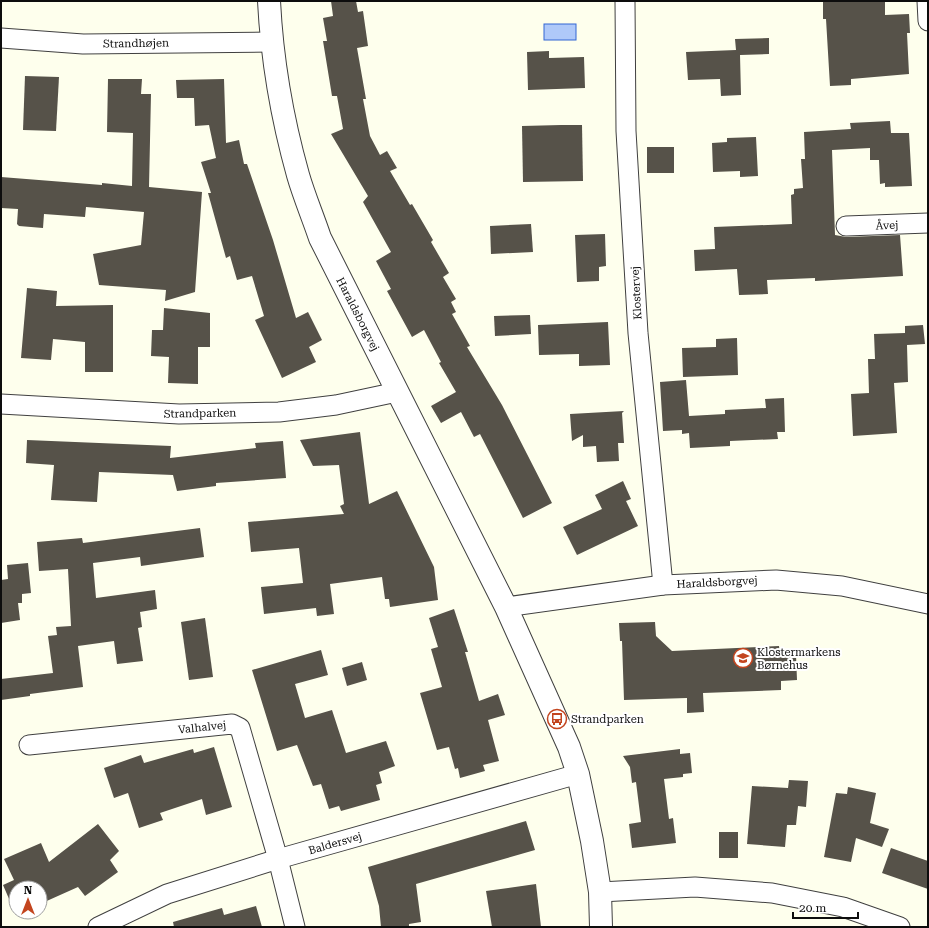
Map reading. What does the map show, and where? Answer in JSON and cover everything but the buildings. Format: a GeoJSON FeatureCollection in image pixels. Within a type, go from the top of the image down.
{"type":"FeatureCollection","features":[{"type":"Feature","properties":{"kind":"street","name":"Haraldsborgvej"},"geometry":{"type":"LineString","coordinates":[[269,1],[271,42],[286,132],[298,176],[320,238],[506,607],[557,719],[578,774],[592,841],[600,892],[601,927]]}},
{"type":"Feature","properties":{"kind":"street","name":"Klostervej"},"geometry":{"type":"LineString","coordinates":[[625,1],[626,130],[638,333],[663,585]]}},
{"type":"Feature","properties":{"kind":"street"},"geometry":{"type":"LineString","coordinates":[[927,1],[928,21]]}},
{"type":"Feature","properties":{"kind":"street","name":"Strandhøjen"},"geometry":{"type":"LineString","coordinates":[[1,38],[83,44],[271,42]]}},
{"type":"Feature","properties":{"kind":"street","name":"Åvej"},"geometry":{"type":"LineString","coordinates":[[846,226],[928,223]]}},
{"type":"Feature","properties":{"kind":"street","name":"Strandparken"},"geometry":{"type":"LineString","coordinates":[[1,404],[179,414],[279,412],[336,405],[397,392]]}},
{"type":"Feature","properties":{"kind":"street","name":"Haraldsborgvej"},"geometry":{"type":"LineString","coordinates":[[506,607],[663,585],[776,580],[842,586],[928,604]]}},
{"type":"Feature","properties":{"kind":"street","name":"Valhalvej"},"geometry":{"type":"LineString","coordinates":[[29,745],[232,724],[240,728],[296,927]]}},
{"type":"Feature","properties":{"kind":"street","name":"Baldersvej"},"geometry":{"type":"LineString","coordinates":[[98,927],[167,894],[278,859],[578,774]]}},
{"type":"Feature","properties":{"kind":"street"},"geometry":{"type":"LineString","coordinates":[[600,892],[695,888],[772,893],[843,907],[900,927]]}},
{"type":"Feature","properties":{"kind":"water"},"geometry":{"type":"Polygon","coordinates":[[[544,24],[576,24],[576,40],[544,40],[544,24]]]}},
{"type":"Feature","properties":{"kind":"place","name":"Klostermarkens Børnehus"},"geometry":{"type":"Point","coordinates":[743,658]}},
{"type":"Feature","properties":{"kind":"place","name":"Strandparken"},"geometry":{"type":"Point","coordinates":[557,719]}}]}
